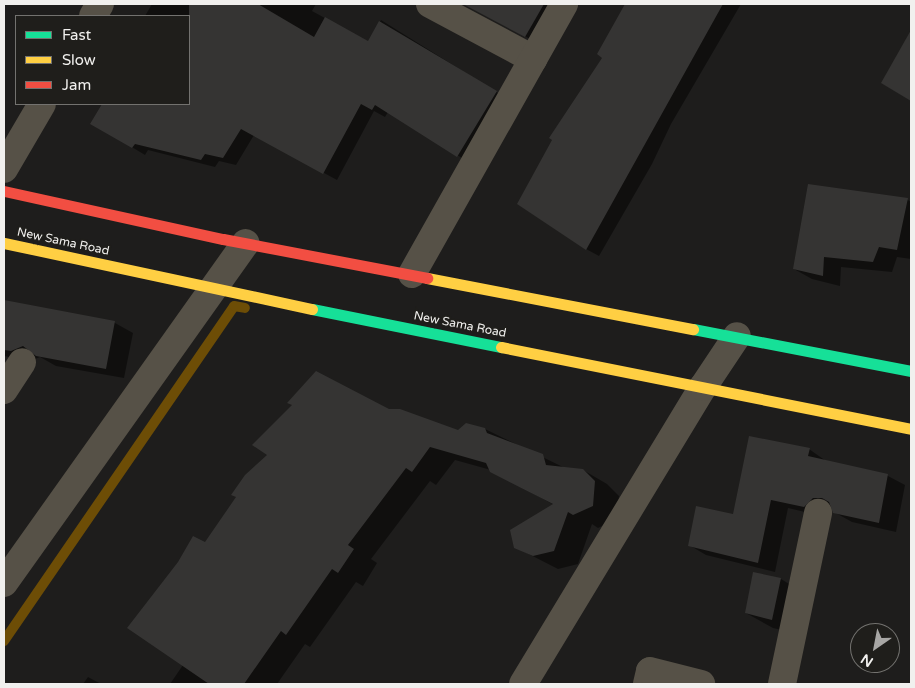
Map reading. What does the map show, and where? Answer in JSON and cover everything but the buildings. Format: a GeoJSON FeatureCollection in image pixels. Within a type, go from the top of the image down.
{"type":"FeatureCollection","features":[{"type":"Feature","properties":{"kind":"main road"},"geometry":{"type":"LineString","coordinates":[[4,190],[246,243],[738,336],[911,372]]}},
{"type":"Feature","properties":{"kind":"main road","name":"New Sama Road"},"geometry":{"type":"LineString","coordinates":[[4,243],[213,289],[911,429]]}},
{"type":"Feature","properties":{"kind":"street"},"geometry":{"type":"LineString","coordinates":[[93,15],[100,4]]}},
{"type":"Feature","properties":{"kind":"street"},"geometry":{"type":"LineString","coordinates":[[430,4],[533,59]]}},
{"type":"Feature","properties":{"kind":"street"},"geometry":{"type":"LineString","coordinates":[[412,274],[564,4]]}},
{"type":"Feature","properties":{"kind":"street"},"geometry":{"type":"LineString","coordinates":[[4,169],[41,105]]}},
{"type":"Feature","properties":{"kind":"street"},"geometry":{"type":"LineString","coordinates":[[4,584],[246,243]]}},
{"type":"Feature","properties":{"kind":"street"},"geometry":{"type":"LineString","coordinates":[[523,684],[703,387],[738,336]]}},
{"type":"Feature","properties":{"kind":"street"},"geometry":{"type":"LineString","coordinates":[[4,390],[22,362]]}},
{"type":"Feature","properties":{"kind":"street"},"geometry":{"type":"LineString","coordinates":[[782,684],[818,513]]}},
{"type":"Feature","properties":{"kind":"street"},"geometry":{"type":"LineString","coordinates":[[647,684],[650,671],[702,684]]}},
{"type":"Feature","properties":{"kind":"waterway"},"geometry":{"type":"LineString","coordinates":[[4,641],[234,306],[245,308]]}},
{"type":"Feature","properties":{"kind":"traffic: fast"},"geometry":{"type":"LineString","coordinates":[[312,309],[501,347]]}},
{"type":"Feature","properties":{"kind":"traffic: fast"},"geometry":{"type":"LineString","coordinates":[[693,329],[911,371]]}},
{"type":"Feature","properties":{"kind":"traffic: slow"},"geometry":{"type":"LineString","coordinates":[[4,243],[312,309]]}},
{"type":"Feature","properties":{"kind":"traffic: slow"},"geometry":{"type":"LineString","coordinates":[[427,278],[693,329]]}},
{"type":"Feature","properties":{"kind":"traffic: slow"},"geometry":{"type":"LineString","coordinates":[[501,347],[911,429]]}},
{"type":"Feature","properties":{"kind":"traffic: jam"},"geometry":{"type":"LineString","coordinates":[[4,191],[223,239],[427,278]]}}]}
